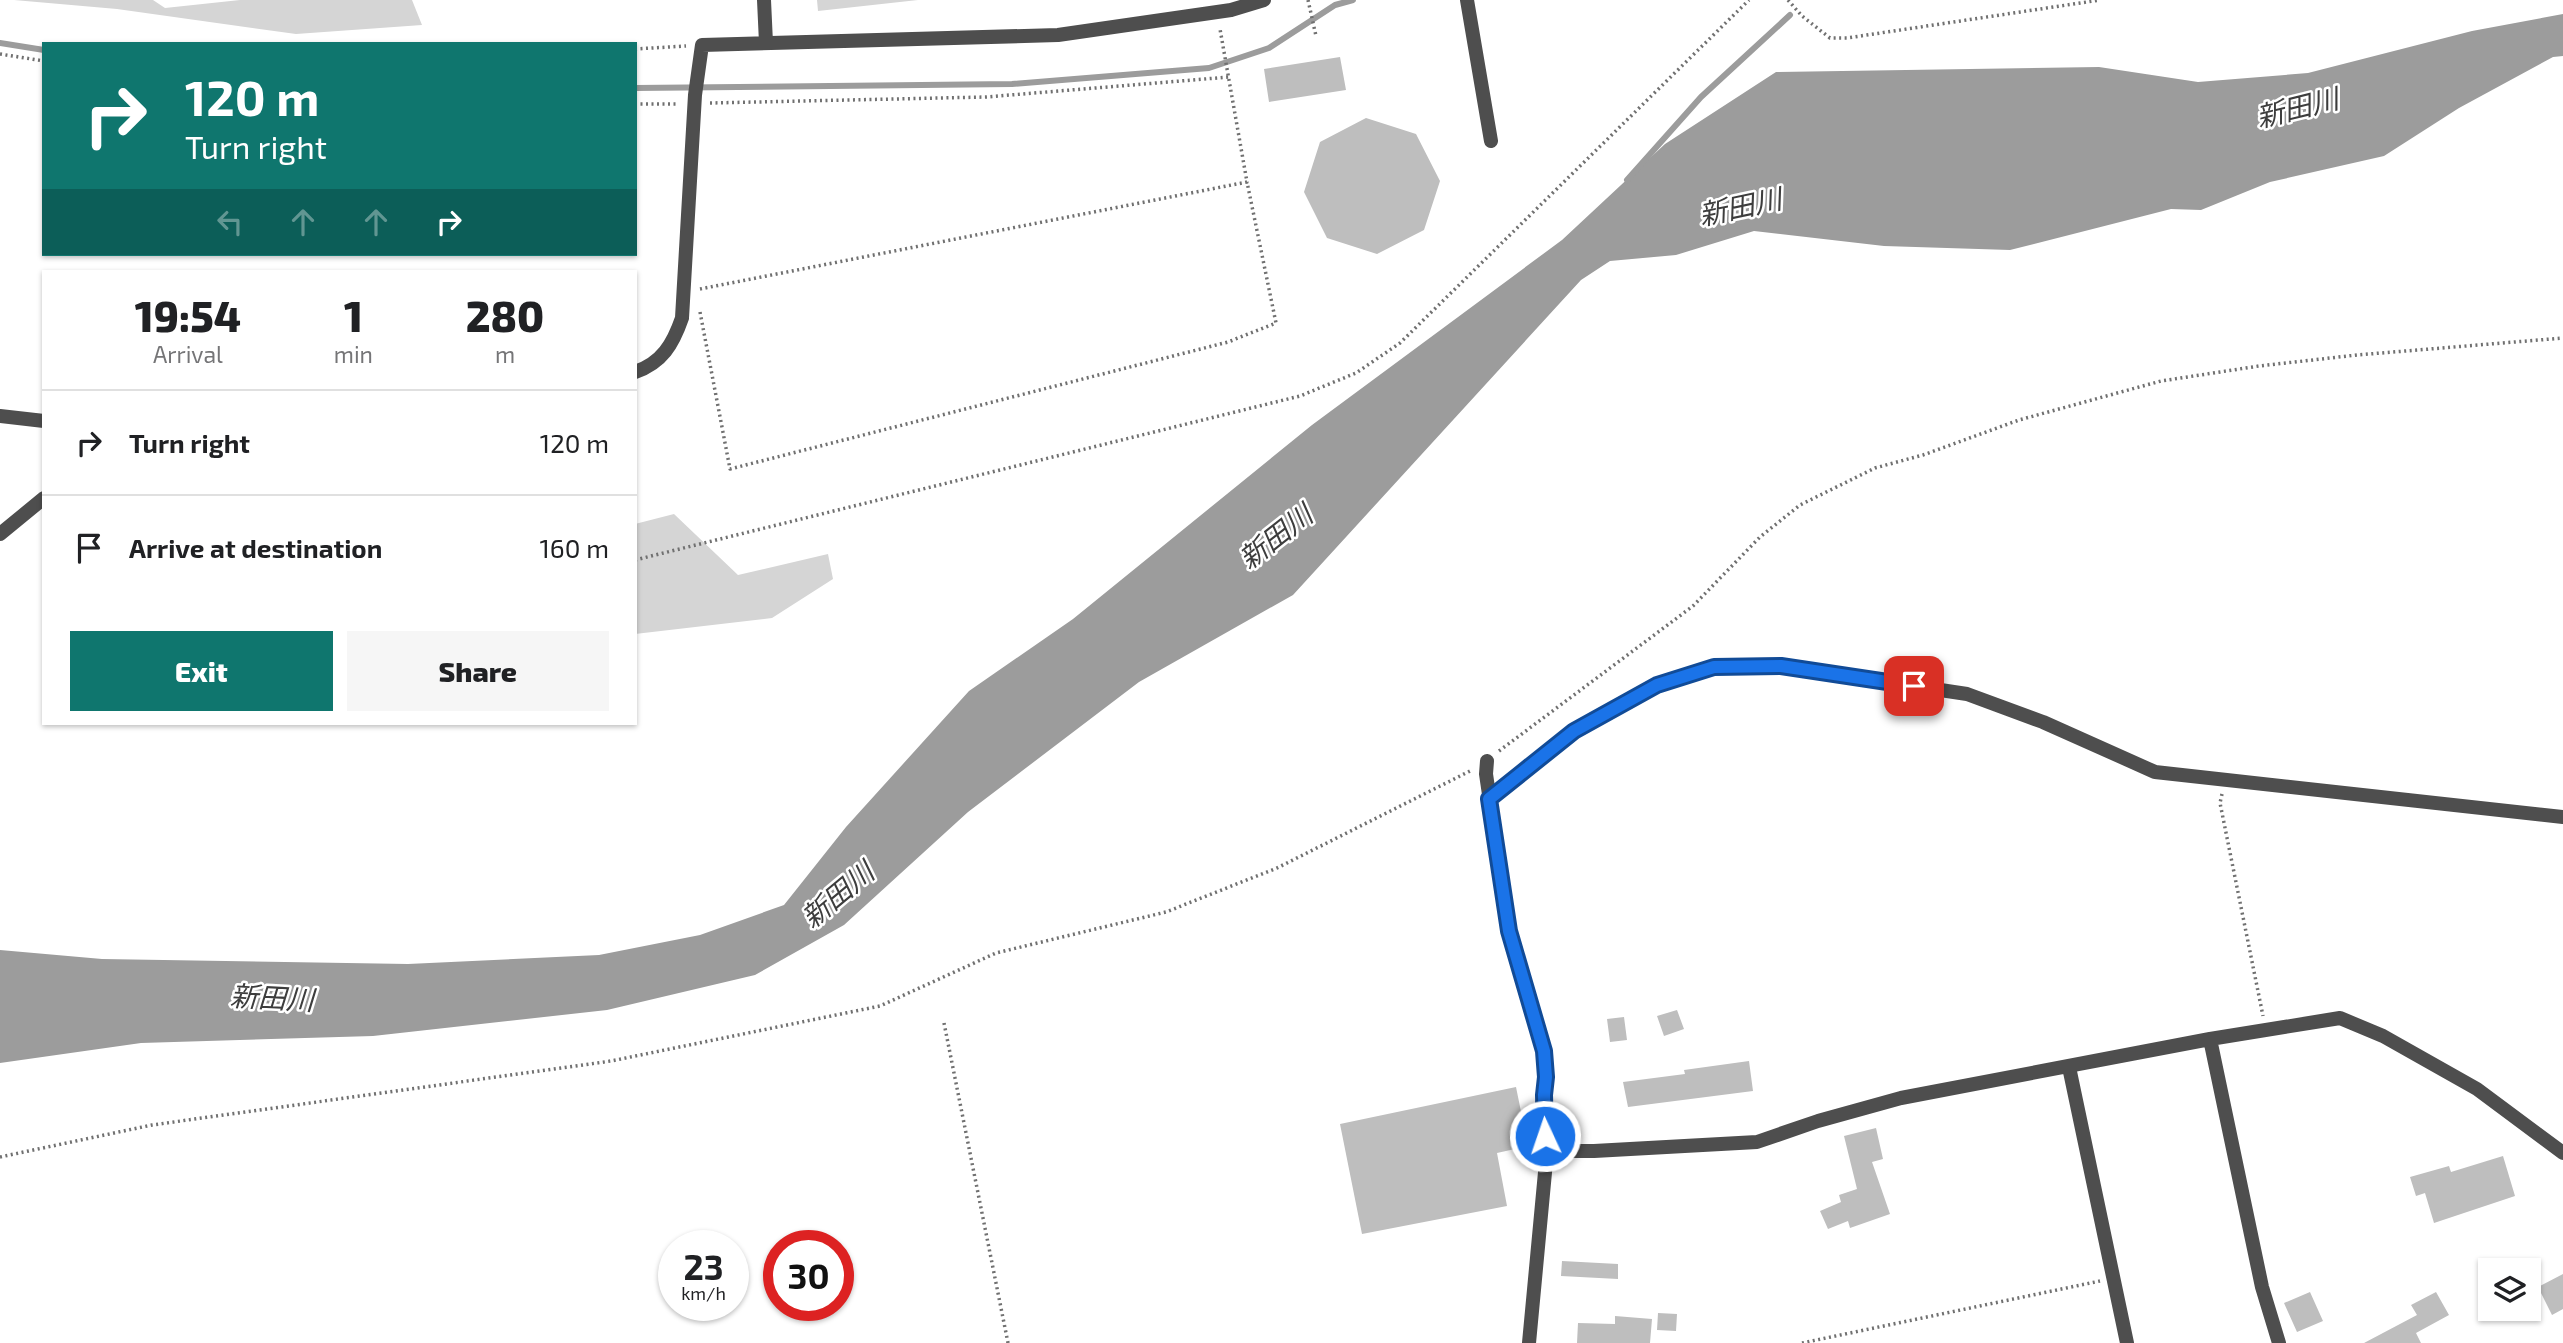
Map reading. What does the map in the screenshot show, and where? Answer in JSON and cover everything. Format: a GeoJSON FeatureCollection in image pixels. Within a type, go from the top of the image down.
{"type":"FeatureCollection","features":[{"type":"Feature","properties":{"kind":"street"},"geometry":{"type":"LineString","coordinates":[[764,0],[766,43]]}},
{"type":"Feature","properties":{"kind":"street"},"geometry":{"type":"LineString","coordinates":[[637,371],[649,367],[673,344],[682,318],[695,99],[702,45],[1058,35],[1231,10],[1264,0]]}},
{"type":"Feature","properties":{"kind":"street"},"geometry":{"type":"LineString","coordinates":[[1466,0],[1491,141]]}},
{"type":"Feature","properties":{"kind":"street"},"geometry":{"type":"LineString","coordinates":[[0,416],[42,421]]}},
{"type":"Feature","properties":{"kind":"street"},"geometry":{"type":"LineString","coordinates":[[0,534],[42,500]]}},
{"type":"Feature","properties":{"kind":"street"},"geometry":{"type":"LineString","coordinates":[[1489,799],[1574,731],[1657,685],[1714,667],[1781,666],[1967,694],[2043,723],[2155,772],[2563,817]]}},
{"type":"Feature","properties":{"kind":"street"},"geometry":{"type":"LineString","coordinates":[[1487,761],[1489,799],[1509,931],[1544,1051],[1546,1077],[1543,1113],[1546,1151],[1529,1343]]}},
{"type":"Feature","properties":{"kind":"street"},"geometry":{"type":"LineString","coordinates":[[1546,1151],[1757,1142],[1818,1121],[1900,1098],[2069,1068],[2210,1039],[2340,1018],[2424,1057],[2477,1089],[2563,1153]]}},
{"type":"Feature","properties":{"kind":"street"},"geometry":{"type":"LineString","coordinates":[[2210,1039],[2257,1263],[2279,1343]]}},
{"type":"Feature","properties":{"kind":"street"},"geometry":{"type":"LineString","coordinates":[[2069,1068],[2127,1343]]}},
{"type":"Feature","properties":{"kind":"path"},"geometry":{"type":"LineString","coordinates":[[1308,0],[1316,36]]}},
{"type":"Feature","properties":{"kind":"path"},"geometry":{"type":"LineString","coordinates":[[637,560],[1300,396],[1356,373],[1400,344],[1749,0]]}},
{"type":"Feature","properties":{"kind":"path"},"geometry":{"type":"LineString","coordinates":[[1788,0],[1802,16],[1830,37],[1847,38],[2100,0]]}},
{"type":"Feature","properties":{"kind":"path"},"geometry":{"type":"LineString","coordinates":[[684,292],[700,309],[730,470],[1228,342],[1276,323],[1247,182],[1221,34]]}},
{"type":"Feature","properties":{"kind":"path"},"geometry":{"type":"LineString","coordinates":[[637,49],[702,45]]}},
{"type":"Feature","properties":{"kind":"path"},"geometry":{"type":"LineString","coordinates":[[0,54],[42,61]]}},
{"type":"Feature","properties":{"kind":"path"},"geometry":{"type":"LineString","coordinates":[[637,104],[695,99],[986,97],[1229,77]]}},
{"type":"Feature","properties":{"kind":"path"},"geometry":{"type":"LineString","coordinates":[[684,292],[1247,182]]}},
{"type":"Feature","properties":{"kind":"path"},"geometry":{"type":"LineString","coordinates":[[0,1157],[152,1125],[611,1062],[880,1006],[996,953],[1166,912],[1278,868],[1423,796],[1487,761],[1693,606],[1760,537],[1800,505],[1875,468],[1923,455],[2058,408],[2185,377],[2357,355],[2563,338]]}},
{"type":"Feature","properties":{"kind":"path"},"geometry":{"type":"LineString","coordinates":[[2228,779],[2220,803],[2265,1031]]}},
{"type":"Feature","properties":{"kind":"path"},"geometry":{"type":"LineString","coordinates":[[944,1023],[1008,1343]]}},
{"type":"Feature","properties":{"kind":"path"},"geometry":{"type":"LineString","coordinates":[[1802,1343],[2112,1278]]}},
{"type":"Feature","properties":{"kind":"shaded area"},"geometry":{"type":"Polygon","coordinates":[[[14,0],[153,0],[165,8],[240,0],[412,0],[422,25],[296,34],[117,9],[14,0]]]}},
{"type":"Feature","properties":{"kind":"shaded area"},"geometry":{"type":"Polygon","coordinates":[[[817,0],[918,0],[818,11],[817,0]]]}},
{"type":"Feature","properties":{"kind":"shaded area"},"geometry":{"type":"Polygon","coordinates":[[[674,514],[738,575],[828,554],[833,579],[772,618],[637,634],[637,523],[674,514]]]}},
{"type":"Feature","properties":{"kind":"water","name":"新田川"},"geometry":{"type":"Polygon","coordinates":[[[2563,14],[2563,56],[2553,57],[2459,108],[2384,156],[2270,182],[2201,210],[2171,209],[2010,250],[1884,246],[1754,231],[1676,255],[1610,261],[1581,280],[1293,595],[1139,682],[968,812],[844,925],[755,975],[607,1010],[373,1036],[141,1043],[0,1063],[0,950],[102,959],[408,964],[599,955],[700,935],[784,905],[846,827],[969,691],[1073,619],[1312,425],[1562,240],[1665,144],[1776,72],[2099,67],[2198,82],[2308,73],[2472,31],[2563,14]]]}},
{"type":"Feature","properties":{"kind":"building"},"geometry":{"type":"Polygon","coordinates":[[[1340,57],[1346,90],[1269,102],[1264,69],[1340,57]]]}},
{"type":"Feature","properties":{"kind":"building"},"geometry":{"type":"Polygon","coordinates":[[[1366,118],[1416,134],[1440,181],[1424,230],[1377,254],[1327,238],[1304,192],[1320,142],[1366,118]]]}},
{"type":"Feature","properties":{"kind":"building"},"geometry":{"type":"Polygon","coordinates":[[[1677,1010],[1684,1029],[1664,1036],[1657,1016],[1677,1010]]]}},
{"type":"Feature","properties":{"kind":"building"},"geometry":{"type":"Polygon","coordinates":[[[1624,1017],[1627,1040],[1610,1042],[1607,1019],[1624,1017]]]}},
{"type":"Feature","properties":{"kind":"building"},"geometry":{"type":"Polygon","coordinates":[[[1749,1061],[1753,1091],[1628,1107],[1623,1082],[1685,1074],[1684,1070],[1749,1061]]]}},
{"type":"Feature","properties":{"kind":"building"},"geometry":{"type":"Polygon","coordinates":[[[1516,1087],[1528,1146],[1497,1153],[1507,1206],[1362,1234],[1340,1124],[1516,1087]]]}},
{"type":"Feature","properties":{"kind":"building"},"geometry":{"type":"Polygon","coordinates":[[[1876,1128],[1883,1159],[1872,1162],[1890,1214],[1850,1228],[1848,1221],[1828,1229],[1820,1211],[1841,1202],[1839,1195],[1857,1189],[1844,1136],[1876,1128]]]}},
{"type":"Feature","properties":{"kind":"building"},"geometry":{"type":"Polygon","coordinates":[[[2503,1156],[2515,1196],[2434,1223],[2425,1193],[2416,1196],[2410,1177],[2449,1166],[2451,1172],[2503,1156]]]}},
{"type":"Feature","properties":{"kind":"building"},"geometry":{"type":"Polygon","coordinates":[[[1562,1261],[1618,1264],[1618,1279],[1561,1276],[1562,1261]]]}},
{"type":"Feature","properties":{"kind":"building"},"geometry":{"type":"Polygon","coordinates":[[[2563,1274],[2563,1309],[2552,1315],[2541,1293],[2541,1285],[2563,1274]]]}},
{"type":"Feature","properties":{"kind":"building"},"geometry":{"type":"Polygon","coordinates":[[[2310,1292],[2323,1321],[2297,1332],[2284,1303],[2310,1292]]]}},
{"type":"Feature","properties":{"kind":"building"},"geometry":{"type":"Polygon","coordinates":[[[2436,1292],[2449,1315],[2416,1333],[2421,1343],[2364,1343],[2417,1315],[2411,1305],[2436,1292]]]}},
{"type":"Feature","properties":{"kind":"building"},"geometry":{"type":"Polygon","coordinates":[[[1658,1313],[1677,1314],[1676,1331],[1657,1330],[1658,1313]]]}},
{"type":"Feature","properties":{"kind":"building"},"geometry":{"type":"Polygon","coordinates":[[[1615,1316],[1652,1319],[1650,1343],[1577,1343],[1578,1323],[1615,1324],[1615,1316]]]}},
{"type":"Feature","properties":{"kind":"waterway"},"geometry":{"type":"LineString","coordinates":[[637,88],[1012,84],[1209,68],[1269,48],[1335,5],[1353,0]]}},
{"type":"Feature","properties":{"kind":"waterway"},"geometry":{"type":"LineString","coordinates":[[1627,180],[1701,97],[1790,15]]}},
{"type":"Feature","properties":{"kind":"waterway"},"geometry":{"type":"LineString","coordinates":[[0,43],[42,50]]}},
{"type":"Feature","properties":{"kind":"route"},"geometry":{"type":"LineString","coordinates":[[1545,1136],[1544,1051],[1509,931],[1489,799],[1574,731],[1657,685],[1714,667],[1781,666],[1914,686]]}}]}
